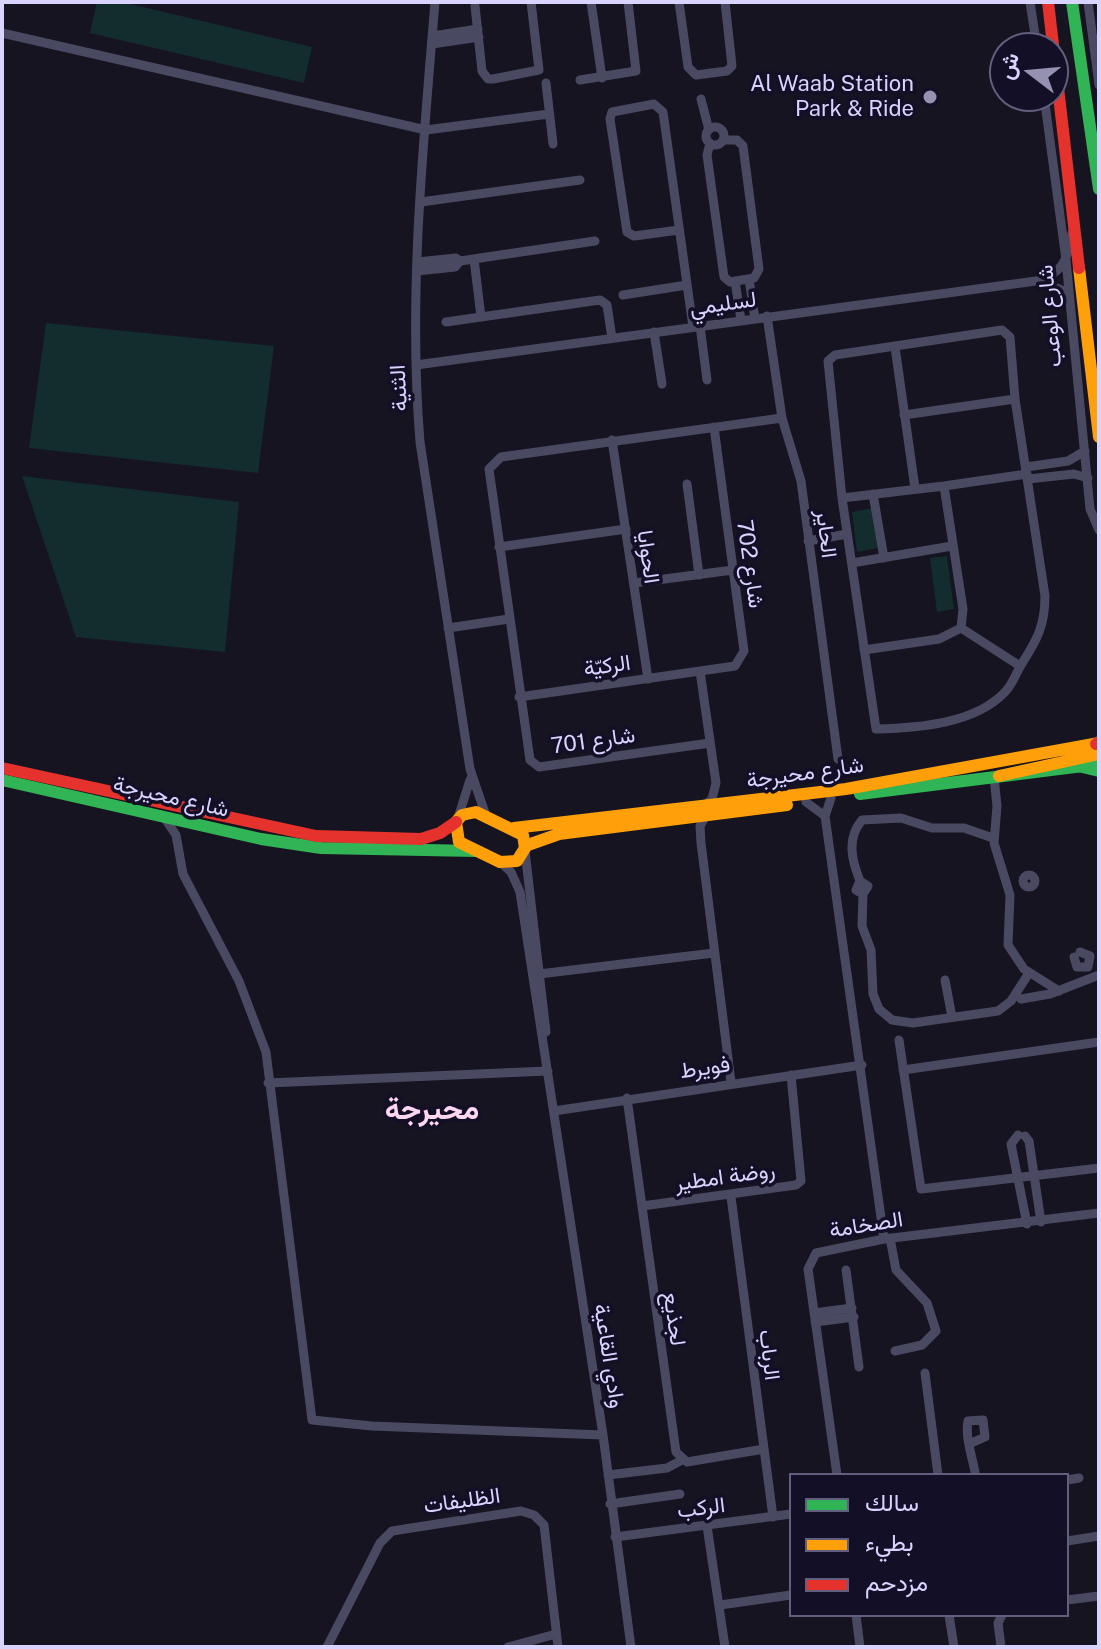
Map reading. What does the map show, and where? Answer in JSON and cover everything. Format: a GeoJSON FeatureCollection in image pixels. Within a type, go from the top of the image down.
{"type":"FeatureCollection","features":[{"type":"Feature","properties":{"kind":"street","name":"الثنية"},"geometry":{"type":"LineString","coordinates":[[435,2],[417,266],[416,365],[420,442],[470,769],[486,816]]}},
{"type":"Feature","properties":{"kind":"street"},"geometry":{"type":"LineString","coordinates":[[475,6],[482,71],[488,79],[536,74],[540,66],[531,2]]}},
{"type":"Feature","properties":{"kind":"street"},"geometry":{"type":"LineString","coordinates":[[591,2],[602,78]]}},
{"type":"Feature","properties":{"kind":"street"},"geometry":{"type":"LineString","coordinates":[[580,80],[636,71],[628,2]]}},
{"type":"Feature","properties":{"kind":"street"},"geometry":{"type":"LineString","coordinates":[[679,2],[688,67],[696,75],[727,71],[732,66],[725,2]]}},
{"type":"Feature","properties":{"kind":"street"},"geometry":{"type":"LineString","coordinates":[[1030,2],[1035,32]]}},
{"type":"Feature","properties":{"kind":"street","name":"شارع الوعب"},"geometry":{"type":"LineString","coordinates":[[1048,2],[1099,437]]}},
{"type":"Feature","properties":{"kind":"street"},"geometry":{"type":"LineString","coordinates":[[1072,2],[1099,126]]}},
{"type":"Feature","properties":{"kind":"street"},"geometry":{"type":"LineString","coordinates":[[1089,2],[1099,13]]}},
{"type":"Feature","properties":{"kind":"street"},"geometry":{"type":"LineString","coordinates":[[1089,2],[1099,85]]}},
{"type":"Feature","properties":{"kind":"street"},"geometry":{"type":"LineString","coordinates":[[1093,36],[1099,21]]}},
{"type":"Feature","properties":{"kind":"street"},"geometry":{"type":"LineString","coordinates":[[2,33],[426,130],[549,114]]}},
{"type":"Feature","properties":{"kind":"street"},"geometry":{"type":"LineString","coordinates":[[432,40],[478,33]]}},
{"type":"Feature","properties":{"kind":"street"},"geometry":{"type":"LineString","coordinates":[[1078,33],[1099,189]]}},
{"type":"Feature","properties":{"kind":"street"},"geometry":{"type":"LineString","coordinates":[[546,83],[553,144]]}},
{"type":"Feature","properties":{"kind":"street"},"geometry":{"type":"LineString","coordinates":[[701,99],[710,143],[716,145],[723,140],[737,140],[743,146],[759,269],[757,276],[749,279],[728,281],[724,277],[707,155],[710,143]]}},
{"type":"Feature","properties":{"kind":"street"},"geometry":{"type":"LineString","coordinates":[[679,230],[634,236],[627,232],[610,119],[612,112],[661,106],[687,285],[707,380]]}},
{"type":"Feature","properties":{"kind":"street","name":"شارع الوعب"},"geometry":{"type":"LineString","coordinates":[[1046,112],[1066,260],[1091,515],[1099,530]]}},
{"type":"Feature","properties":{"kind":"street"},"geometry":{"type":"LineString","coordinates":[[709,130],[720,129],[723,140]]}},
{"type":"Feature","properties":{"kind":"street"},"geometry":{"type":"LineString","coordinates":[[421,202],[580,180]]}},
{"type":"Feature","properties":{"kind":"street"},"geometry":{"type":"LineString","coordinates":[[1066,260],[1075,219]]}},
{"type":"Feature","properties":{"kind":"street"},"geometry":{"type":"LineString","coordinates":[[417,266],[455,267],[460,261],[595,241]]}},
{"type":"Feature","properties":{"kind":"street"},"geometry":{"type":"LineString","coordinates":[[474,259],[481,317]]}},
{"type":"Feature","properties":{"kind":"street","name":"لسليمي"},"geometry":{"type":"LineString","coordinates":[[416,365],[1036,281],[1056,274],[1066,260]]}},
{"type":"Feature","properties":{"kind":"street"},"geometry":{"type":"LineString","coordinates":[[749,279],[755,319]]}},
{"type":"Feature","properties":{"kind":"street"},"geometry":{"type":"LineString","coordinates":[[735,281],[741,320]]}},
{"type":"Feature","properties":{"kind":"street","name":"لسليمي"},"geometry":{"type":"LineString","coordinates":[[1036,281],[1054,284],[1069,293]]}},
{"type":"Feature","properties":{"kind":"street"},"geometry":{"type":"LineString","coordinates":[[623,295],[687,285]]}},
{"type":"Feature","properties":{"kind":"street"},"geometry":{"type":"LineString","coordinates":[[446,322],[600,300],[607,305],[612,338]]}},
{"type":"Feature","properties":{"kind":"street","name":"الحاير"},"geometry":{"type":"LineString","coordinates":[[767,316],[782,418],[801,481],[838,759]]}},
{"type":"Feature","properties":{"kind":"street"},"geometry":{"type":"LineString","coordinates":[[1002,330],[1010,337],[1015,399],[1045,609],[1038,642],[1007,690],[977,711],[949,720],[878,729],[842,498],[829,359],[895,347],[1002,330]]}},
{"type":"Feature","properties":{"kind":"street"},"geometry":{"type":"LineString","coordinates":[[654,332],[662,384]]}},
{"type":"Feature","properties":{"kind":"street"},"geometry":{"type":"LineString","coordinates":[[895,347],[915,488]]}},
{"type":"Feature","properties":{"kind":"street"},"geometry":{"type":"LineString","coordinates":[[1089,347],[1099,364]]}},
{"type":"Feature","properties":{"kind":"street"},"geometry":{"type":"LineString","coordinates":[[904,415],[1015,399]]}},
{"type":"Feature","properties":{"kind":"street"},"geometry":{"type":"LineString","coordinates":[[612,440],[782,418]]}},
{"type":"Feature","properties":{"kind":"street","name":"شارع 702"},"geometry":{"type":"LineString","coordinates":[[700,671],[735,666],[744,655],[714,427]]}},
{"type":"Feature","properties":{"kind":"street","name":"الحوايا"},"geometry":{"type":"LineString","coordinates":[[612,440],[648,679]]}},
{"type":"Feature","properties":{"kind":"street","name":"شارع 701"},"geometry":{"type":"LineString","coordinates":[[612,440],[495,460],[489,473],[527,755],[539,767],[710,743]]}},
{"type":"Feature","properties":{"kind":"street"},"geometry":{"type":"LineString","coordinates":[[842,498],[1027,473],[1068,461],[1085,451]]}},
{"type":"Feature","properties":{"kind":"street"},"geometry":{"type":"LineString","coordinates":[[1027,473],[1074,474],[1088,478]]}},
{"type":"Feature","properties":{"kind":"street"},"geometry":{"type":"LineString","coordinates":[[687,484],[699,575]]}},
{"type":"Feature","properties":{"kind":"street"},"geometry":{"type":"LineString","coordinates":[[944,486],[963,609],[961,628]]}},
{"type":"Feature","properties":{"kind":"street"},"geometry":{"type":"LineString","coordinates":[[873,494],[884,558]]}},
{"type":"Feature","properties":{"kind":"street"},"geometry":{"type":"LineString","coordinates":[[499,547],[626,529]]}},
{"type":"Feature","properties":{"kind":"street"},"geometry":{"type":"LineString","coordinates":[[808,541],[847,534]]}},
{"type":"Feature","properties":{"kind":"street"},"geometry":{"type":"LineString","coordinates":[[852,563],[952,546]]}},
{"type":"Feature","properties":{"kind":"street"},"geometry":{"type":"LineString","coordinates":[[634,583],[733,570]]}},
{"type":"Feature","properties":{"kind":"street"},"geometry":{"type":"LineString","coordinates":[[448,628],[509,619]]}},
{"type":"Feature","properties":{"kind":"street"},"geometry":{"type":"LineString","coordinates":[[961,628],[1020,666]]}},
{"type":"Feature","properties":{"kind":"street"},"geometry":{"type":"LineString","coordinates":[[864,650],[939,639],[961,628]]}},
{"type":"Feature","properties":{"kind":"street"},"geometry":{"type":"LineString","coordinates":[[700,671],[716,783],[700,826],[701,843],[731,1082]]}},
{"type":"Feature","properties":{"kind":"street","name":"الركيّة"},"geometry":{"type":"LineString","coordinates":[[519,697],[700,671]]}},
{"type":"Feature","properties":{"kind":"street"},"geometry":{"type":"LineString","coordinates":[[1059,991],[1029,973],[1008,945],[1007,881],[993,838],[997,806],[996,777],[1098,746]]}},
{"type":"Feature","properties":{"kind":"street","name":"شارع محيرجة"},"geometry":{"type":"LineString","coordinates":[[500,862],[517,861],[525,848],[559,834],[681,820],[737,803],[846,789],[1098,746]]}},
{"type":"Feature","properties":{"kind":"street","name":"شارع محيرجة"},"geometry":{"type":"LineString","coordinates":[[514,828],[806,802],[1099,764]]}},
{"type":"Feature","properties":{"kind":"street"},"geometry":{"type":"LineString","coordinates":[[1078,766],[1099,771]]}},
{"type":"Feature","properties":{"kind":"street","name":"شارع محيرجة"},"geometry":{"type":"LineString","coordinates":[[2,768],[188,815],[261,839],[321,848],[476,851]]}},
{"type":"Feature","properties":{"kind":"street","name":"الثنية"},"geometry":{"type":"LineString","coordinates":[[457,820],[468,794],[470,769]]}},
{"type":"Feature","properties":{"kind":"street","name":"شارع محيرجة"},"geometry":{"type":"LineString","coordinates":[[2,780],[162,815],[188,815],[347,839],[421,839],[440,833],[457,820]]}},
{"type":"Feature","properties":{"kind":"street"},"geometry":{"type":"LineString","coordinates":[[716,783],[724,796],[737,803]]}},
{"type":"Feature","properties":{"kind":"street"},"geometry":{"type":"LineString","coordinates":[[831,798],[825,816],[887,1238],[896,1270],[927,1303],[936,1331],[922,1345],[895,1351]]}},
{"type":"Feature","properties":{"kind":"street"},"geometry":{"type":"LineString","coordinates":[[806,802],[825,816]]}},
{"type":"Feature","properties":{"kind":"street"},"geometry":{"type":"LineString","coordinates":[[500,862],[459,842],[454,829],[457,820],[471,812],[486,816],[523,835],[525,848]]}},
{"type":"Feature","properties":{"kind":"street"},"geometry":{"type":"LineString","coordinates":[[162,815],[171,825],[183,874],[239,981],[266,1052],[312,1420],[388,1427],[603,1435]]}},
{"type":"Feature","properties":{"kind":"street"},"geometry":{"type":"LineString","coordinates":[[178,846],[188,815]]}},
{"type":"Feature","properties":{"kind":"street"},"geometry":{"type":"LineString","coordinates":[[993,838],[964,828],[932,828],[901,818],[862,820],[857,826],[851,858],[860,881],[868,886],[863,894],[862,926],[871,950],[873,994],[879,1009],[896,1022],[952,1017],[1002,1009],[1029,973]]}},
{"type":"Feature","properties":{"kind":"street"},"geometry":{"type":"LineString","coordinates":[[681,820],[701,843]]}},
{"type":"Feature","properties":{"kind":"street","name":"وادي القاعية"},"geometry":{"type":"LineString","coordinates":[[525,848],[548,1071]]}},
{"type":"Feature","properties":{"kind":"street","name":"وادي القاعية"},"geometry":{"type":"LineString","coordinates":[[500,862],[515,878],[520,892],[603,1435],[631,1647]]}},
{"type":"Feature","properties":{"kind":"street"},"geometry":{"type":"LineString","coordinates":[[1007,881],[1023,881]]}},
{"type":"Feature","properties":{"kind":"street"},"geometry":{"type":"LineString","coordinates":[[539,974],[714,953]]}},
{"type":"Feature","properties":{"kind":"street"},"geometry":{"type":"LineString","coordinates":[[1021,999],[1059,991],[1098,977],[1090,965],[1080,968],[1077,954]]}},
{"type":"Feature","properties":{"kind":"street"},"geometry":{"type":"LineString","coordinates":[[945,980],[952,1017]]}},
{"type":"Feature","properties":{"kind":"street"},"geometry":{"type":"LineString","coordinates":[[852,997],[873,994]]}},
{"type":"Feature","properties":{"kind":"street"},"geometry":{"type":"LineString","coordinates":[[899,1040],[921,1189],[1099,1168]]}},
{"type":"Feature","properties":{"kind":"street"},"geometry":{"type":"LineString","coordinates":[[903,1070],[1099,1042]]}},
{"type":"Feature","properties":{"kind":"street","name":"فويرط"},"geometry":{"type":"LineString","coordinates":[[554,1111],[731,1082],[862,1065]]}},
{"type":"Feature","properties":{"kind":"street"},"geometry":{"type":"LineString","coordinates":[[268,1083],[548,1071]]}},
{"type":"Feature","properties":{"kind":"street","name":"روضة امطير"},"geometry":{"type":"LineString","coordinates":[[642,1206],[731,1197],[796,1185],[801,1181],[791,1075]]}},
{"type":"Feature","properties":{"kind":"street","name":"لجذيع"},"geometry":{"type":"LineString","coordinates":[[627,1098],[673,1437],[682,1460]]}},
{"type":"Feature","properties":{"kind":"street"},"geometry":{"type":"LineString","coordinates":[[1027,1224],[1011,1144],[1021,1135],[1034,1176],[1041,1222]]}},
{"type":"Feature","properties":{"kind":"street","name":"الرباب"},"geometry":{"type":"LineString","coordinates":[[731,1197],[773,1517]]}},
{"type":"Feature","properties":{"kind":"street","name":"الصخامة"},"geometry":{"type":"LineString","coordinates":[[837,1473],[808,1269],[816,1253],[887,1238],[1027,1224],[1099,1213]]}},
{"type":"Feature","properties":{"kind":"street"},"geometry":{"type":"LineString","coordinates":[[846,1270],[859,1367]]}},
{"type":"Feature","properties":{"kind":"street"},"geometry":{"type":"LineString","coordinates":[[815,1318],[853,1312]]}},
{"type":"Feature","properties":{"kind":"street"},"geometry":{"type":"LineString","coordinates":[[925,1373],[938,1473]]}},
{"type":"Feature","properties":{"kind":"street"},"geometry":{"type":"LineString","coordinates":[[969,1444],[975,1473]]}},
{"type":"Feature","properties":{"kind":"street"},"geometry":{"type":"LineString","coordinates":[[608,1475],[667,1468],[682,1460],[764,1449]]}},
{"type":"Feature","properties":{"kind":"street"},"geometry":{"type":"LineString","coordinates":[[1069,1480],[1079,1478]]}},
{"type":"Feature","properties":{"kind":"street"},"geometry":{"type":"LineString","coordinates":[[610,1504],[680,1494]]}},
{"type":"Feature","properties":{"kind":"street","name":"الظليفات"},"geometry":{"type":"LineString","coordinates":[[327,1647],[380,1543],[392,1531],[521,1511],[534,1515],[544,1525],[558,1647]]}},
{"type":"Feature","properties":{"kind":"street","name":"الركب"},"geometry":{"type":"LineString","coordinates":[[615,1537],[789,1514]]}},
{"type":"Feature","properties":{"kind":"street"},"geometry":{"type":"LineString","coordinates":[[707,1526],[725,1647]]}},
{"type":"Feature","properties":{"kind":"street"},"geometry":{"type":"LineString","coordinates":[[1069,1541],[1099,1536]]}},
{"type":"Feature","properties":{"kind":"street"},"geometry":{"type":"LineString","coordinates":[[720,1605],[789,1595]]}},
{"type":"Feature","properties":{"kind":"street"},"geometry":{"type":"LineString","coordinates":[[1069,1600],[1099,1596]]}},
{"type":"Feature","properties":{"kind":"street"},"geometry":{"type":"LineString","coordinates":[[856,1617],[860,1647]]}},
{"type":"Feature","properties":{"kind":"street"},"geometry":{"type":"LineString","coordinates":[[949,1617],[954,1647]]}},
{"type":"Feature","properties":{"kind":"street"},"geometry":{"type":"LineString","coordinates":[[1001,1617],[998,1623],[1001,1647]]}},
{"type":"Feature","properties":{"kind":"street"},"geometry":{"type":"LineString","coordinates":[[508,1647],[556,1634]]}},
{"type":"Feature","properties":{"kind":"green space"},"geometry":{"type":"Polygon","coordinates":[[[97,2],[122,2],[312,47],[304,83],[90,33],[97,2]]]}},
{"type":"Feature","properties":{"kind":"green space"},"geometry":{"type":"Polygon","coordinates":[[[46,323],[274,346],[258,473],[29,448],[46,323]]]}},
{"type":"Feature","properties":{"kind":"green space"},"geometry":{"type":"Polygon","coordinates":[[[22,476],[239,502],[225,652],[76,637],[22,476]]]}},
{"type":"Feature","properties":{"kind":"green space"},"geometry":{"type":"Polygon","coordinates":[[[873,508],[878,548],[857,552],[852,512],[873,508]]]}},
{"type":"Feature","properties":{"kind":"green space"},"geometry":{"type":"Polygon","coordinates":[[[947,556],[954,609],[937,612],[930,558],[947,556]]]}},
{"type":"Feature","properties":{"kind":"traffic: fast"},"geometry":{"type":"LineString","coordinates":[[1072,2],[1099,189]]}},
{"type":"Feature","properties":{"kind":"traffic: fast"},"geometry":{"type":"LineString","coordinates":[[860,794],[1099,764]]}},
{"type":"Feature","properties":{"kind":"traffic: fast"},"geometry":{"type":"LineString","coordinates":[[1078,766],[1099,771]]}},
{"type":"Feature","properties":{"kind":"traffic: fast"},"geometry":{"type":"LineString","coordinates":[[2,780],[261,839],[321,848],[476,851]]}},
{"type":"Feature","properties":{"kind":"traffic: slow"},"geometry":{"type":"LineString","coordinates":[[1079,268],[1099,437]]}},
{"type":"Feature","properties":{"kind":"traffic: slow"},"geometry":{"type":"LineString","coordinates":[[514,828],[846,789],[1099,743]]}},
{"type":"Feature","properties":{"kind":"traffic: slow"},"geometry":{"type":"LineString","coordinates":[[999,776],[1099,754]]}},
{"type":"Feature","properties":{"kind":"traffic: slow"},"geometry":{"type":"LineString","coordinates":[[525,846],[559,834],[787,805]]}},
{"type":"Feature","properties":{"kind":"traffic: slow"},"geometry":{"type":"LineString","coordinates":[[476,812],[523,835],[525,848],[517,861],[500,862],[459,842],[456,822],[462,815],[476,812]]}},
{"type":"Feature","properties":{"kind":"traffic: jam"},"geometry":{"type":"LineString","coordinates":[[1048,2],[1079,268]]}},
{"type":"Feature","properties":{"kind":"traffic: jam"},"geometry":{"type":"LineString","coordinates":[[2,768],[316,836],[421,839],[440,833],[456,822]]}},
{"type":"Feature","properties":{"kind":"place","name":"Al Waab Station Park & Ride"},"geometry":{"type":"Point","coordinates":[930,97]}},
{"type":"Feature","properties":{"kind":"district","name":"محيرجة"},"geometry":{"type":"Point","coordinates":[432,1110]}}]}
